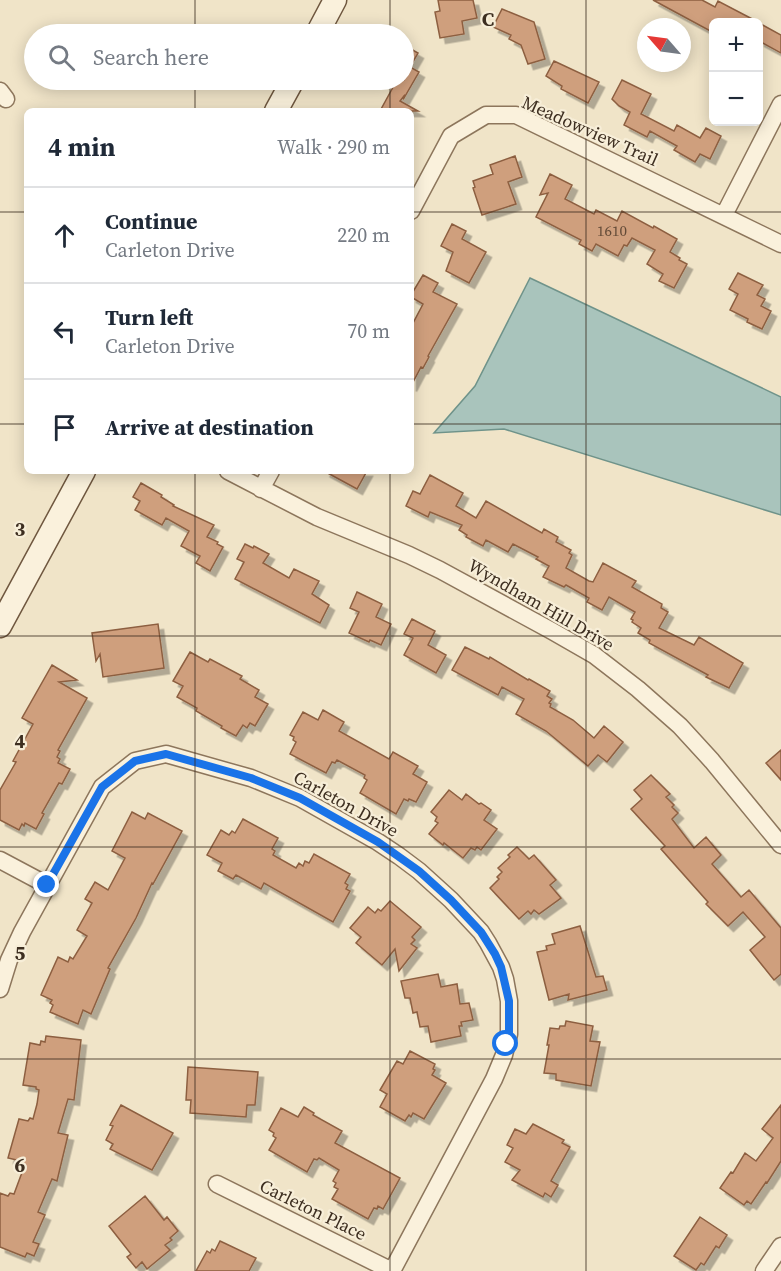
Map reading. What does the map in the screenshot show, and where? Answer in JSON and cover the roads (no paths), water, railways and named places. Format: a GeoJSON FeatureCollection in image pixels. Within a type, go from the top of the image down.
{"type":"FeatureCollection","features":[{"type":"Feature","properties":{"kind":"street"},"geometry":{"type":"LineString","coordinates":[[321,24],[330,2]]}},
{"type":"Feature","properties":{"kind":"street"},"geometry":{"type":"LineString","coordinates":[[278,108],[288,90]]}},
{"type":"Feature","properties":{"kind":"street"},"geometry":{"type":"LineString","coordinates":[[724,215],[781,104]]}},
{"type":"Feature","properties":{"kind":"street","name":"Meadowview Trail"},"geometry":{"type":"LineString","coordinates":[[414,205],[451,136],[486,115],[516,116],[781,244]]}},
{"type":"Feature","properties":{"kind":"street"},"geometry":{"type":"LineString","coordinates":[[0,626],[82,474]]}},
{"type":"Feature","properties":{"kind":"street","name":"Wyndham Hill Drive"},"geometry":{"type":"LineString","coordinates":[[234,474],[317,517],[440,570],[594,655],[639,688],[680,726],[780,841]]}},
{"type":"Feature","properties":{"kind":"street"},"geometry":{"type":"LineString","coordinates":[[261,489],[269,474]]}},
{"type":"Feature","properties":{"kind":"street","name":"Carleton Drive"},"geometry":{"type":"LineString","coordinates":[[0,989],[9,960],[18,942],[102,787],[135,761],[166,754],[251,778],[308,802],[399,856],[435,885],[467,916],[488,943],[501,967],[509,1001],[509,1034],[494,1080],[392,1271]]}},
{"type":"Feature","properties":{"kind":"street"},"geometry":{"type":"LineString","coordinates":[[0,860],[47,885]]}},
{"type":"Feature","properties":{"kind":"street","name":"Carleton Place"},"geometry":{"type":"LineString","coordinates":[[217,1184],[392,1271]]}},
{"type":"Feature","properties":{"kind":"street"},"geometry":{"type":"LineString","coordinates":[[764,1271],[781,1246]]}},
{"type":"Feature","properties":{"kind":"water"},"geometry":{"type":"Polygon","coordinates":[[[530,278],[781,397],[781,515],[504,429],[434,433],[475,386],[530,278]]]}}]}
